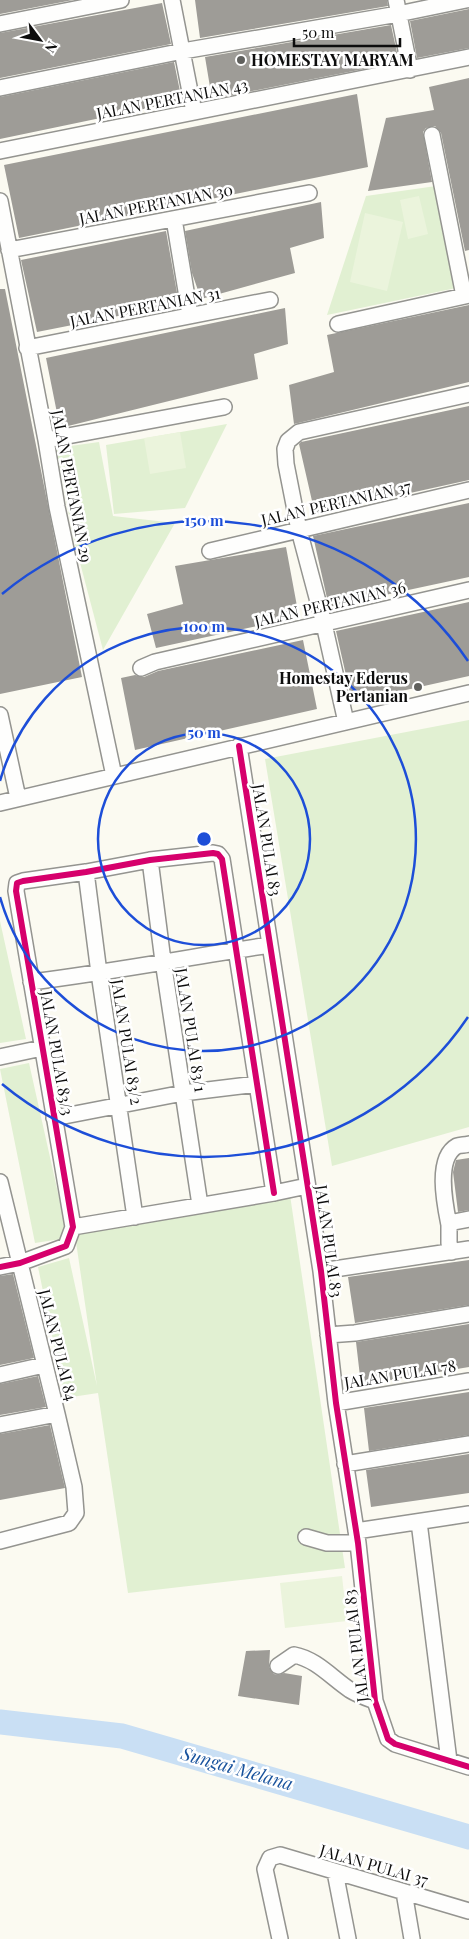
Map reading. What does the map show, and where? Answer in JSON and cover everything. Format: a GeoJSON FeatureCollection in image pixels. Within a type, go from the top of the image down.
{"type":"FeatureCollection","features":[{"type":"Feature","properties":{"kind":"street"},"geometry":{"type":"LineString","coordinates":[[0,24],[121,0]]}},
{"type":"Feature","properties":{"kind":"street"},"geometry":{"type":"LineString","coordinates":[[172,0],[194,112]]}},
{"type":"Feature","properties":{"kind":"street"},"geometry":{"type":"LineString","coordinates":[[0,88],[397,7],[466,0]]}},
{"type":"Feature","properties":{"kind":"street"},"geometry":{"type":"LineString","coordinates":[[397,7],[410,70]]}},
{"type":"Feature","properties":{"kind":"street","name":"JALAN PERTANIAN 43"},"geometry":{"type":"LineString","coordinates":[[0,151],[469,57]]}},
{"type":"Feature","properties":{"kind":"street"},"geometry":{"type":"LineString","coordinates":[[338,324],[467,296],[432,135]]}},
{"type":"Feature","properties":{"kind":"street","name":"JALAN PERTANIAN 30"},"geometry":{"type":"LineString","coordinates":[[9,250],[310,193]]}},
{"type":"Feature","properties":{"kind":"street","name":"JALAN PERTANIAN 29"},"geometry":{"type":"LineString","coordinates":[[0,201],[46,440],[57,508],[114,776]]}},
{"type":"Feature","properties":{"kind":"street"},"geometry":{"type":"LineString","coordinates":[[174,218],[190,315]]}},
{"type":"Feature","properties":{"kind":"street","name":"JALAN PERTANIAN 31"},"geometry":{"type":"LineString","coordinates":[[27,348],[270,300]]}},
{"type":"Feature","properties":{"kind":"street"},"geometry":{"type":"LineString","coordinates":[[346,722],[286,464],[285,449],[288,441],[299,432],[469,394]]}},
{"type":"Feature","properties":{"kind":"street"},"geometry":{"type":"LineString","coordinates":[[46,440],[224,407]]}},
{"type":"Feature","properties":{"kind":"street","name":"JALAN PERTANIAN 37"},"geometry":{"type":"LineString","coordinates":[[210,550],[469,490]]}},
{"type":"Feature","properties":{"kind":"street","name":"JALAN PERTANIAN 36"},"geometry":{"type":"LineString","coordinates":[[141,668],[155,662],[469,590]]}},
{"type":"Feature","properties":{"kind":"street"},"geometry":{"type":"LineString","coordinates":[[0,803],[469,693]]}},
{"type":"Feature","properties":{"kind":"street"},"geometry":{"type":"LineString","coordinates":[[0,715],[18,798]]}},
{"type":"Feature","properties":{"kind":"street","name":"JALAN PULAI 83"},"geometry":{"type":"LineString","coordinates":[[239,746],[320,1271],[336,1403],[357,1537],[375,1701],[388,1739],[395,1744],[449,1761]]}},
{"type":"Feature","properties":{"kind":"street"},"geometry":{"type":"LineString","coordinates":[[86,872],[150,860],[212,853],[218,854],[222,859],[274,1193]]}},
{"type":"Feature","properties":{"kind":"street","name":"JALAN PULAI 83/1"},"geometry":{"type":"LineString","coordinates":[[150,860],[163,962],[200,1205]]}},
{"type":"Feature","properties":{"kind":"street","name":"JALAN PULAI 83/3"},"geometry":{"type":"LineString","coordinates":[[73,1227],[16,892],[17,883],[86,872]]}},
{"type":"Feature","properties":{"kind":"street","name":"JALAN PULAI 83/2"},"geometry":{"type":"LineString","coordinates":[[86,872],[135,1217]]}},
{"type":"Feature","properties":{"kind":"street"},"geometry":{"type":"LineString","coordinates":[[31,982],[99,973],[270,945]]}},
{"type":"Feature","properties":{"kind":"street"},"geometry":{"type":"LineString","coordinates":[[0,1057],[42,1048]]}},
{"type":"Feature","properties":{"kind":"street"},"geometry":{"type":"LineString","coordinates":[[54,1118],[183,1093],[257,1084]]}},
{"type":"Feature","properties":{"kind":"street"},"geometry":{"type":"LineString","coordinates":[[452,1252],[449,1243],[449,1224],[443,1172],[450,1153],[458,1146],[469,1144]]}},
{"type":"Feature","properties":{"kind":"street"},"geometry":{"type":"LineString","coordinates":[[0,1268],[20,1263],[66,1246],[73,1227],[307,1186]]}},
{"type":"Feature","properties":{"kind":"street","name":"JALAN PULAI 84"},"geometry":{"type":"LineString","coordinates":[[0,1540],[69,1523],[76,1513],[74,1487],[1,1188]]}},
{"type":"Feature","properties":{"kind":"street"},"geometry":{"type":"LineString","coordinates":[[449,1224],[469,1219]]}},
{"type":"Feature","properties":{"kind":"street"},"geometry":{"type":"LineString","coordinates":[[320,1271],[469,1249]]}},
{"type":"Feature","properties":{"kind":"street"},"geometry":{"type":"LineString","coordinates":[[328,1335],[355,1333],[469,1314]]}},
{"type":"Feature","properties":{"kind":"street"},"geometry":{"type":"LineString","coordinates":[[0,1375],[44,1365]]}},
{"type":"Feature","properties":{"kind":"street","name":"JALAN PULAI 78"},"geometry":{"type":"LineString","coordinates":[[336,1403],[392,1392],[469,1381]]}},
{"type":"Feature","properties":{"kind":"street"},"geometry":{"type":"LineString","coordinates":[[0,1425],[57,1414]]}},
{"type":"Feature","properties":{"kind":"street"},"geometry":{"type":"LineString","coordinates":[[345,1464],[469,1444]]}},
{"type":"Feature","properties":{"kind":"street"},"geometry":{"type":"LineString","coordinates":[[306,1536],[327,1543],[419,1522],[469,1514]]}},
{"type":"Feature","properties":{"kind":"street"},"geometry":{"type":"LineString","coordinates":[[419,1522],[449,1761],[469,1766]]}},
{"type":"Feature","properties":{"kind":"street"},"geometry":{"type":"LineString","coordinates":[[278,1666],[294,1655],[300,1656],[309,1660],[351,1691],[375,1701]]}},
{"type":"Feature","properties":{"kind":"street","name":"JALAN PULAI 37"},"geometry":{"type":"LineString","coordinates":[[280,1939],[265,1869],[270,1858],[280,1855],[469,1911]]}},
{"type":"Feature","properties":{"kind":"street"},"geometry":{"type":"LineString","coordinates":[[335,1872],[348,1939]]}},
{"type":"Feature","properties":{"kind":"street"},"geometry":{"type":"LineString","coordinates":[[404,1892],[412,1939]]}},
{"type":"Feature","properties":{"kind":"green space"},"geometry":{"type":"Polygon","coordinates":[[[436,186],[456,288],[327,315],[366,196],[436,186]]]}},
{"type":"Feature","properties":{"kind":"green space"},"geometry":{"type":"Polygon","coordinates":[[[419,196],[428,234],[408,239],[400,200],[419,196]]]}},
{"type":"Feature","properties":{"kind":"green space"},"geometry":{"type":"Polygon","coordinates":[[[365,213],[403,222],[387,291],[350,282],[365,213]]]}},
{"type":"Feature","properties":{"kind":"green space"},"geometry":{"type":"Polygon","coordinates":[[[227,424],[185,508],[114,514],[106,445],[227,424]]]}},
{"type":"Feature","properties":{"kind":"green space"},"geometry":{"type":"Polygon","coordinates":[[[180,432],[186,468],[150,474],[144,438],[180,432]]]}},
{"type":"Feature","properties":{"kind":"green space"},"geometry":{"type":"Polygon","coordinates":[[[99,442],[113,516],[175,523],[103,650],[73,536],[56,448],[99,442]]]}},
{"type":"Feature","properties":{"kind":"green space"},"geometry":{"type":"Polygon","coordinates":[[[469,720],[469,1127],[332,1166],[265,759],[469,720]]]}},
{"type":"Feature","properties":{"kind":"green space"},"geometry":{"type":"Polygon","coordinates":[[[0,921],[26,1039],[0,1043],[0,921]]]}},
{"type":"Feature","properties":{"kind":"green space"},"geometry":{"type":"Polygon","coordinates":[[[29,1063],[68,1238],[35,1243],[0,1069],[29,1063]]]}},
{"type":"Feature","properties":{"kind":"green space"},"geometry":{"type":"Polygon","coordinates":[[[290,1195],[345,1568],[128,1593],[98,1393],[65,1398],[38,1267],[69,1258],[97,1386],[74,1228],[290,1195]]]}},
{"type":"Feature","properties":{"kind":"green space"},"geometry":{"type":"Polygon","coordinates":[[[342,1576],[347,1621],[285,1628],[280,1583],[342,1576]]]}},
{"type":"Feature","properties":{"kind":"building"},"geometry":{"type":"Polygon","coordinates":[[[0,0],[73,0],[0,14],[0,0]]]}},
{"type":"Feature","properties":{"kind":"building"},"geometry":{"type":"Polygon","coordinates":[[[195,0],[387,0],[388,6],[200,38],[195,0]]]}},
{"type":"Feature","properties":{"kind":"building"},"geometry":{"type":"Polygon","coordinates":[[[162,3],[171,44],[0,78],[0,33],[162,3]]]}},
{"type":"Feature","properties":{"kind":"building"},"geometry":{"type":"Polygon","coordinates":[[[469,9],[469,48],[417,58],[410,21],[469,9]]]}},
{"type":"Feature","properties":{"kind":"building"},"geometry":{"type":"Polygon","coordinates":[[[391,25],[399,62],[212,99],[205,57],[391,25]]]}},
{"type":"Feature","properties":{"kind":"building"},"geometry":{"type":"Polygon","coordinates":[[[174,62],[182,101],[0,139],[0,97],[174,62]]]}},
{"type":"Feature","properties":{"kind":"building"},"geometry":{"type":"Polygon","coordinates":[[[469,78],[469,250],[465,251],[441,133],[435,126],[426,128],[423,132],[432,182],[368,191],[386,118],[434,110],[429,87],[469,78]]]}},
{"type":"Feature","properties":{"kind":"building"},"geometry":{"type":"Polygon","coordinates":[[[357,94],[368,167],[19,238],[4,165],[357,94]]]}},
{"type":"Feature","properties":{"kind":"building"},"geometry":{"type":"Polygon","coordinates":[[[321,202],[324,238],[290,248],[295,273],[201,299],[192,273],[185,231],[321,202]]]}},
{"type":"Feature","properties":{"kind":"building"},"geometry":{"type":"Polygon","coordinates":[[[166,231],[179,304],[37,332],[21,260],[166,231]]]}},
{"type":"Feature","properties":{"kind":"building"},"geometry":{"type":"Polygon","coordinates":[[[0,289],[5,289],[82,677],[0,694],[0,289]]]}},
{"type":"Feature","properties":{"kind":"building"},"geometry":{"type":"Polygon","coordinates":[[[469,305],[469,382],[294,424],[289,385],[334,372],[327,335],[469,305]]]}},
{"type":"Feature","properties":{"kind":"building"},"geometry":{"type":"Polygon","coordinates":[[[285,308],[288,344],[254,354],[258,379],[60,428],[46,358],[285,308]]]}},
{"type":"Feature","properties":{"kind":"building"},"geometry":{"type":"Polygon","coordinates":[[[469,406],[469,480],[315,514],[299,444],[301,442],[469,406]]]}},
{"type":"Feature","properties":{"kind":"building"},"geometry":{"type":"Polygon","coordinates":[[[469,503],[469,577],[329,607],[313,536],[469,503]]]}},
{"type":"Feature","properties":{"kind":"building"},"geometry":{"type":"Polygon","coordinates":[[[286,547],[299,617],[156,648],[147,614],[183,604],[175,566],[286,547]]]}},
{"type":"Feature","properties":{"kind":"building"},"geometry":{"type":"Polygon","coordinates":[[[469,602],[469,676],[352,702],[336,631],[469,602]]]}},
{"type":"Feature","properties":{"kind":"building"},"geometry":{"type":"Polygon","coordinates":[[[303,640],[317,709],[135,750],[121,678],[135,675],[144,677],[158,671],[303,640]]]}},
{"type":"Feature","properties":{"kind":"building"},"geometry":{"type":"Polygon","coordinates":[[[469,1158],[469,1210],[458,1212],[453,1172],[456,1160],[469,1158]]]}},
{"type":"Feature","properties":{"kind":"building"},"geometry":{"type":"Polygon","coordinates":[[[469,1260],[469,1305],[355,1323],[348,1277],[469,1260]]]}},
{"type":"Feature","properties":{"kind":"building"},"geometry":{"type":"Polygon","coordinates":[[[13,1274],[34,1358],[0,1365],[0,1276],[13,1274]]]}},
{"type":"Feature","properties":{"kind":"building"},"geometry":{"type":"Polygon","coordinates":[[[469,1324],[469,1367],[361,1385],[356,1342],[469,1324]]]}},
{"type":"Feature","properties":{"kind":"building"},"geometry":{"type":"Polygon","coordinates":[[[38,1376],[46,1407],[0,1415],[0,1384],[38,1376]]]}},
{"type":"Feature","properties":{"kind":"building"},"geometry":{"type":"Polygon","coordinates":[[[469,1392],[469,1435],[369,1451],[364,1408],[469,1392]]]}},
{"type":"Feature","properties":{"kind":"building"},"geometry":{"type":"Polygon","coordinates":[[[50,1425],[65,1488],[0,1500],[0,1434],[50,1425]]]}},
{"type":"Feature","properties":{"kind":"building"},"geometry":{"type":"Polygon","coordinates":[[[469,1454],[469,1493],[371,1507],[366,1470],[469,1454]]]}},
{"type":"Feature","properties":{"kind":"building"},"geometry":{"type":"Polygon","coordinates":[[[270,1650],[269,1667],[274,1674],[284,1673],[302,1676],[299,1705],[238,1696],[246,1651],[270,1650]]]}},
{"type":"Feature","properties":{"kind":"waterway","name":"Sungai Melana"},"geometry":{"type":"LineString","coordinates":[[0,1722],[122,1736],[469,1837]]}},
{"type":"Feature","properties":{"kind":"cycle path"},"geometry":{"type":"LineString","coordinates":[[239,746],[321,1271],[336,1403],[358,1543],[375,1701],[388,1739],[395,1744],[469,1767]]}},
{"type":"Feature","properties":{"kind":"cycle path"},"geometry":{"type":"LineString","coordinates":[[0,1267],[20,1263],[66,1246],[73,1227],[16,891],[17,883],[23,881],[150,860],[218,854],[222,859],[274,1193]]}},
{"type":"Feature","properties":{"kind":"place","name":"HOMESTAY MARYAM"},"geometry":{"type":"Point","coordinates":[241,60]}},
{"type":"Feature","properties":{"kind":"place","name":"Homestay Ederus Pertanian"},"geometry":{"type":"Point","coordinates":[418,687]}}]}
